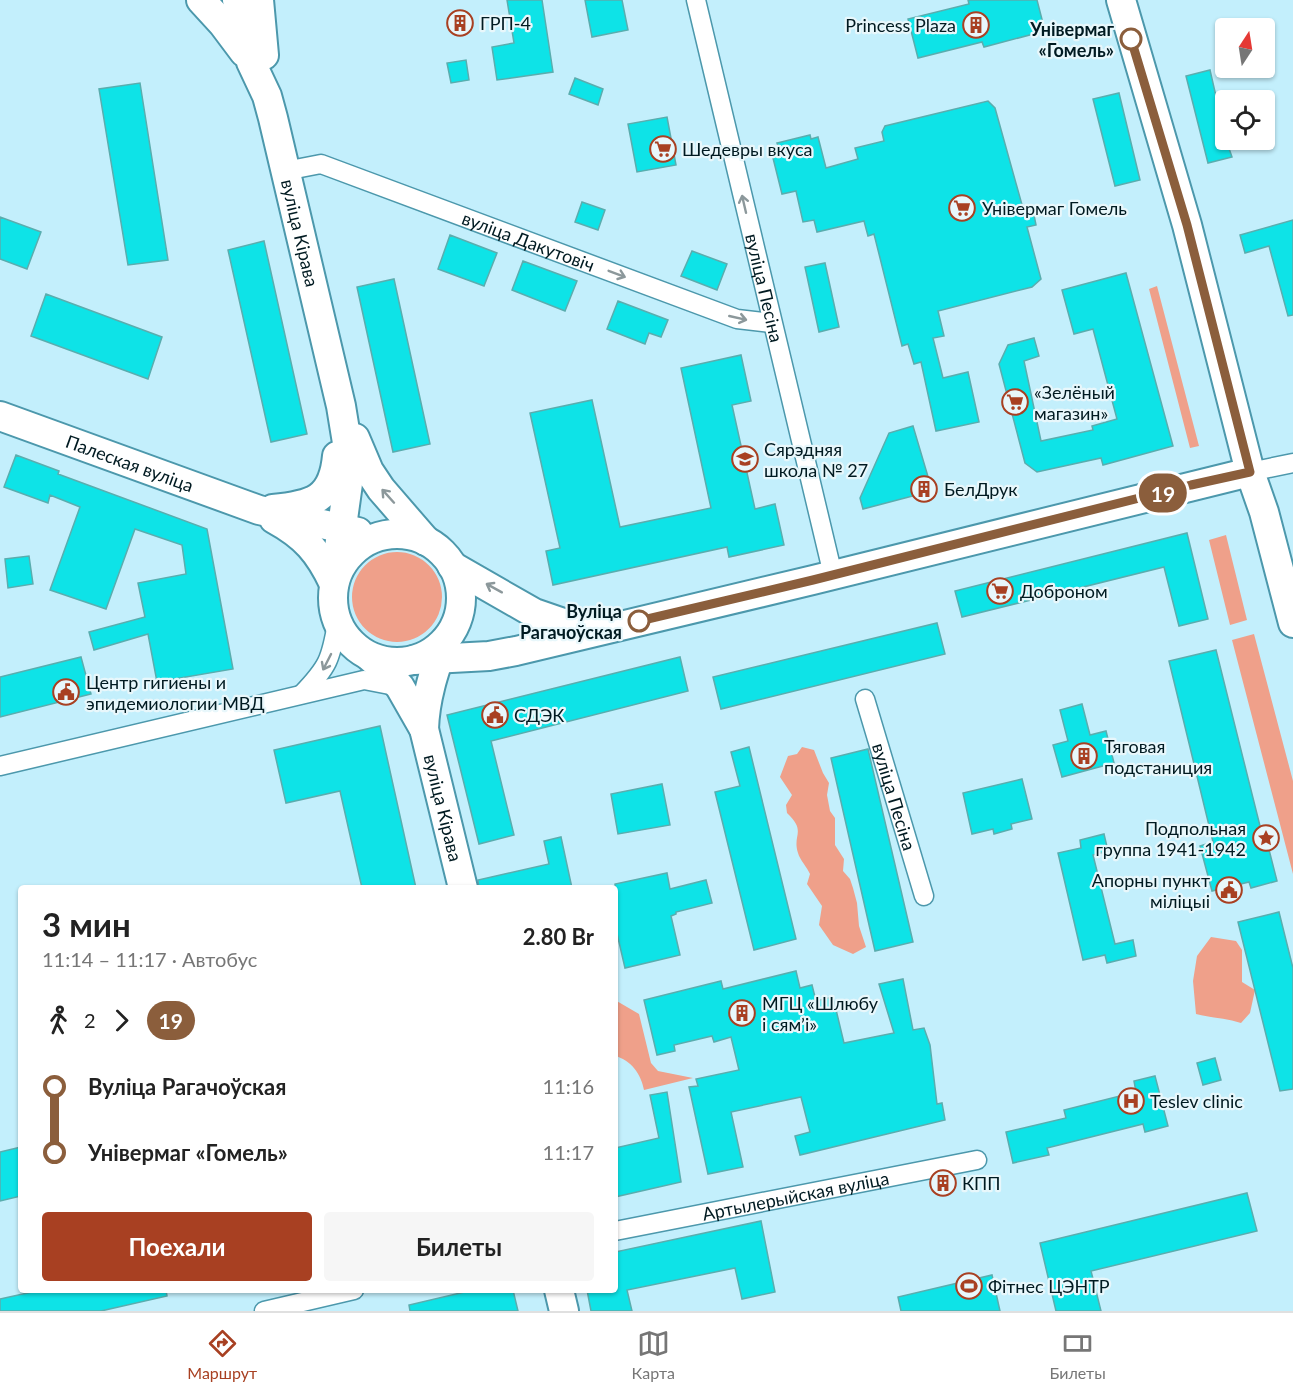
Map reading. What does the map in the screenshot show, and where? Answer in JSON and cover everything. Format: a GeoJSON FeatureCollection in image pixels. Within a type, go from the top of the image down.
{"type":"FeatureCollection","features":[{"type":"Feature","properties":{"kind":"main road","name":"вуліца Кірава"},"geometry":{"type":"LineString","coordinates":[[201,0],[223,24],[251,62],[267,96],[341,406],[350,469],[334,584]]}},
{"type":"Feature","properties":{"kind":"main road","name":"вуліца Кірава"},"geometry":{"type":"LineString","coordinates":[[237,0],[251,62]]}},
{"type":"Feature","properties":{"kind":"main road"},"geometry":{"type":"LineString","coordinates":[[259,0],[267,96]]}},
{"type":"Feature","properties":{"kind":"main road"},"geometry":{"type":"LineString","coordinates":[[1120,0],[1187,225],[1250,472],[1264,512],[1293,623]]}},
{"type":"Feature","properties":{"kind":"main road","name":"вуліца Кірава"},"geometry":{"type":"LineString","coordinates":[[341,406],[369,471],[381,489],[426,541]]}},
{"type":"Feature","properties":{"kind":"main road"},"geometry":{"type":"LineString","coordinates":[[259,510],[301,506],[328,490],[336,473],[341,406]]}},
{"type":"Feature","properties":{"kind":"main road","name":"Палеская вуліца"},"geometry":{"type":"LineString","coordinates":[[0,416],[259,510],[378,537]]}},
{"type":"Feature","properties":{"kind":"main road"},"geometry":{"type":"LineString","coordinates":[[424,718],[449,681],[489,656],[833,575],[1250,472]]}},
{"type":"Feature","properties":{"kind":"main road","name":"Палеская вуліца"},"geometry":{"type":"LineString","coordinates":[[259,510],[289,527],[310,544],[324,562],[334,584]]}},
{"type":"Feature","properties":{"kind":"main road"},"geometry":{"type":"LineString","coordinates":[[432,654],[454,628],[459,613],[461,597],[459,581],[452,566],[441,551],[426,541],[402,534],[378,537],[358,547],[343,563],[334,584],[332,603],[337,623],[367,669],[432,654],[489,656]]}},
{"type":"Feature","properties":{"kind":"main road"},"geometry":{"type":"LineString","coordinates":[[452,566],[534,613],[563,623],[597,630]]}},
{"type":"Feature","properties":{"kind":"main road","name":"вуліца Кірава"},"geometry":{"type":"LineString","coordinates":[[432,654],[424,718],[462,885]]}},
{"type":"Feature","properties":{"kind":"main road","name":"вуліца Кірава"},"geometry":{"type":"LineString","coordinates":[[367,669],[386,671],[424,718]]}},
{"type":"Feature","properties":{"kind":"main road"},"geometry":{"type":"LineString","coordinates":[[561,1293],[564,1311]]}},
{"type":"Feature","properties":{"kind":"street","name":"вуліца Песіна"},"geometry":{"type":"LineString","coordinates":[[696,0],[771,323],[833,575]]}},
{"type":"Feature","properties":{"kind":"street","name":"вуліца Дакутовіч"},"geometry":{"type":"LineString","coordinates":[[285,171],[321,164],[737,319],[771,323]]}},
{"type":"Feature","properties":{"kind":"street"},"geometry":{"type":"LineString","coordinates":[[1250,472],[1293,463]]}},
{"type":"Feature","properties":{"kind":"street"},"geometry":{"type":"LineString","coordinates":[[302,694],[319,677],[331,656],[337,623]]}},
{"type":"Feature","properties":{"kind":"street"},"geometry":{"type":"LineString","coordinates":[[0,766],[302,694],[367,669]]}},
{"type":"Feature","properties":{"kind":"street","name":"вуліца Песіна"},"geometry":{"type":"LineString","coordinates":[[865,699],[924,896]]}},
{"type":"Feature","properties":{"kind":"street","name":"Артылерыйская вуліца"},"geometry":{"type":"LineString","coordinates":[[618,1230],[977,1160]]}},
{"type":"Feature","properties":{"kind":"street"},"geometry":{"type":"LineString","coordinates":[[264,1311],[341,1293]]}},
{"type":"Feature","properties":{"kind":"shaded area"},"geometry":{"type":"Polygon","coordinates":[[[1157,286],[1199,446],[1190,448],[1149,289],[1157,286]]]}},
{"type":"Feature","properties":{"kind":"shaded area"},"geometry":{"type":"Polygon","coordinates":[[[1226,535],[1247,620],[1230,625],[1209,540],[1226,535]]]}},
{"type":"Feature","properties":{"kind":"shaded area"},"geometry":{"type":"Polygon","coordinates":[[[397,552],[414,555],[429,565],[439,580],[442,597],[439,614],[429,629],[414,639],[397,642],[380,639],[365,629],[355,614],[352,597],[355,580],[365,565],[380,555],[397,552]]]}},
{"type":"Feature","properties":{"kind":"shaded area"},"geometry":{"type":"Polygon","coordinates":[[[1254,634],[1293,781],[1293,874],[1232,640],[1254,634]]]}},
{"type":"Feature","properties":{"kind":"shaded area"},"geometry":{"type":"Polygon","coordinates":[[[802,747],[814,750],[829,783],[827,795],[830,811],[835,818],[835,845],[844,859],[843,871],[850,879],[853,888],[859,926],[866,947],[853,954],[833,945],[819,925],[822,906],[807,884],[810,874],[798,853],[798,829],[787,813],[786,805],[792,795],[780,777],[788,756],[797,754],[802,747]]]}},
{"type":"Feature","properties":{"kind":"shaded area"},"geometry":{"type":"Polygon","coordinates":[[[1211,937],[1236,941],[1242,950],[1242,982],[1255,990],[1250,1013],[1241,1023],[1196,1014],[1193,981],[1197,956],[1211,937]]]}},
{"type":"Feature","properties":{"kind":"shaded area"},"geometry":{"type":"Polygon","coordinates":[[[618,1002],[639,1014],[651,1063],[658,1071],[693,1078],[644,1090],[634,1068],[618,1057],[618,1002]]]}},
{"type":"Feature","properties":{"kind":"building"},"geometry":{"type":"Polygon","coordinates":[[[507,0],[542,0],[553,72],[497,80],[492,47],[514,43],[507,0]]]}},
{"type":"Feature","properties":{"kind":"building"},"geometry":{"type":"Polygon","coordinates":[[[585,0],[622,0],[628,30],[592,37],[585,0]]]}},
{"type":"Feature","properties":{"kind":"building","name":"Princess Plaza"},"geometry":{"type":"Polygon","coordinates":[[[968,0],[1037,0],[1045,31],[984,47],[982,42],[918,58],[908,19],[969,4],[968,0]]]}},
{"type":"Feature","properties":{"kind":"building"},"geometry":{"type":"Polygon","coordinates":[[[466,60],[469,80],[451,83],[447,63],[466,60]]]}},
{"type":"Feature","properties":{"kind":"building"},"geometry":{"type":"Polygon","coordinates":[[[1210,70],[1215,92],[1215,150],[1230,150],[1232,157],[1208,163],[1186,76],[1210,70]]]}},
{"type":"Feature","properties":{"kind":"building"},"geometry":{"type":"Polygon","coordinates":[[[575,78],[603,89],[598,105],[569,94],[575,78]]]}},
{"type":"Feature","properties":{"kind":"building"},"geometry":{"type":"Polygon","coordinates":[[[140,83],[168,260],[128,265],[99,89],[140,83]]]}},
{"type":"Feature","properties":{"kind":"building"},"geometry":{"type":"Polygon","coordinates":[[[1119,93],[1140,180],[1115,186],[1093,99],[1119,93]]]}},
{"type":"Feature","properties":{"kind":"building"},"geometry":{"type":"Polygon","coordinates":[[[988,101],[995,108],[1024,212],[1033,210],[1036,225],[1027,227],[1041,279],[1032,287],[938,311],[944,336],[933,338],[943,378],[968,372],[979,422],[936,431],[921,362],[914,364],[908,344],[902,346],[874,234],[868,236],[864,221],[817,232],[814,220],[803,222],[796,191],[782,194],[771,150],[779,148],[777,143],[810,135],[811,139],[818,137],[826,168],[858,159],[855,148],[884,141],[882,132],[885,126],[988,101]]]}},
{"type":"Feature","properties":{"kind":"building"},"geometry":{"type":"Polygon","coordinates":[[[667,117],[676,165],[637,172],[628,124],[667,117]]]}},
{"type":"Feature","properties":{"kind":"building"},"geometry":{"type":"Polygon","coordinates":[[[582,202],[605,210],[598,230],[575,222],[582,202]]]}},
{"type":"Feature","properties":{"kind":"building"},"geometry":{"type":"Polygon","coordinates":[[[0,217],[41,232],[27,269],[0,259],[0,217]]]}},
{"type":"Feature","properties":{"kind":"building"},"geometry":{"type":"Polygon","coordinates":[[[1293,220],[1293,315],[1288,316],[1269,246],[1245,253],[1240,235],[1293,220]]]}},
{"type":"Feature","properties":{"kind":"building"},"geometry":{"type":"Polygon","coordinates":[[[450,235],[497,253],[484,286],[438,269],[450,235]]]}},
{"type":"Feature","properties":{"kind":"building"},"geometry":{"type":"Polygon","coordinates":[[[264,241],[307,434],[271,442],[228,250],[264,241]]]}},
{"type":"Feature","properties":{"kind":"building"},"geometry":{"type":"Polygon","coordinates":[[[692,251],[727,264],[717,290],[681,276],[692,251]]]}},
{"type":"Feature","properties":{"kind":"building"},"geometry":{"type":"Polygon","coordinates":[[[523,261],[577,281],[565,311],[512,290],[523,261]]]}},
{"type":"Feature","properties":{"kind":"building"},"geometry":{"type":"Polygon","coordinates":[[[825,263],[839,327],[819,332],[805,267],[825,263]]]}},
{"type":"Feature","properties":{"kind":"building"},"geometry":{"type":"Polygon","coordinates":[[[1126,273],[1173,446],[1103,465],[1101,458],[1037,472],[1025,463],[999,364],[1008,345],[1034,338],[1039,356],[1024,361],[1041,441],[1093,430],[1092,426],[1117,419],[1093,329],[1074,334],[1062,290],[1126,273]]]}},
{"type":"Feature","properties":{"kind":"building"},"geometry":{"type":"Polygon","coordinates":[[[394,279],[430,444],[393,452],[357,287],[394,279]]]}},
{"type":"Feature","properties":{"kind":"building"},"geometry":{"type":"Polygon","coordinates":[[[46,294],[162,337],[148,379],[31,336],[46,294]]]}},
{"type":"Feature","properties":{"kind":"building"},"geometry":{"type":"Polygon","coordinates":[[[618,301],[668,320],[661,337],[649,333],[645,344],[607,329],[618,301]]]}},
{"type":"Feature","properties":{"kind":"building"},"geometry":{"type":"Polygon","coordinates":[[[741,355],[751,401],[732,405],[755,509],[775,504],[784,545],[729,557],[727,547],[553,585],[546,551],[560,548],[530,413],[592,400],[620,527],[711,508],[681,368],[741,355]]]}},
{"type":"Feature","properties":{"kind":"building"},"geometry":{"type":"Polygon","coordinates":[[[913,426],[929,480],[926,481],[928,492],[863,509],[860,498],[889,433],[913,426]]]}},
{"type":"Feature","properties":{"kind":"building"},"geometry":{"type":"Polygon","coordinates":[[[16,455],[59,471],[58,474],[207,529],[233,669],[157,682],[148,634],[94,650],[89,632],[145,617],[138,583],[186,574],[182,545],[135,529],[106,609],[50,590],[80,507],[50,495],[48,503],[4,487],[16,455]]]}},
{"type":"Feature","properties":{"kind":"building"},"geometry":{"type":"Polygon","coordinates":[[[1187,533],[1208,619],[1179,626],[1164,567],[962,617],[955,591],[1187,533]]]}},
{"type":"Feature","properties":{"kind":"building"},"geometry":{"type":"Polygon","coordinates":[[[29,556],[33,584],[8,588],[5,559],[29,556]]]}},
{"type":"Feature","properties":{"kind":"building"},"geometry":{"type":"Polygon","coordinates":[[[937,623],[945,654],[721,709],[713,677],[937,623]]]}},
{"type":"Feature","properties":{"kind":"building"},"geometry":{"type":"Polygon","coordinates":[[[1216,650],[1261,830],[1264,830],[1277,881],[1251,888],[1249,882],[1212,891],[1200,846],[1213,842],[1169,661],[1216,650]]]}},
{"type":"Feature","properties":{"kind":"building"},"geometry":{"type":"Polygon","coordinates":[[[81,657],[91,694],[0,717],[0,677],[81,657]]]}},
{"type":"Feature","properties":{"kind":"building"},"geometry":{"type":"Polygon","coordinates":[[[680,657],[688,691],[491,741],[514,835],[479,844],[447,715],[680,657]]]}},
{"type":"Feature","properties":{"kind":"building","name":"Тяговая подстаниция"},"geometry":{"type":"Polygon","coordinates":[[[1082,704],[1090,735],[1106,731],[1114,763],[1062,777],[1053,745],[1068,741],[1060,710],[1082,704]]]}},
{"type":"Feature","properties":{"kind":"building"},"geometry":{"type":"Polygon","coordinates":[[[380,726],[415,885],[361,885],[340,791],[286,803],[274,750],[380,726]]]}},
{"type":"Feature","properties":{"kind":"building"},"geometry":{"type":"Polygon","coordinates":[[[749,747],[796,939],[754,950],[715,792],[740,786],[731,752],[749,747]]]}},
{"type":"Feature","properties":{"kind":"building"},"geometry":{"type":"Polygon","coordinates":[[[868,749],[913,942],[875,951],[831,758],[868,749]]]}},
{"type":"Feature","properties":{"kind":"building"},"geometry":{"type":"Polygon","coordinates":[[[1022,779],[1032,819],[1011,824],[1012,829],[994,834],[993,829],[972,834],[963,793],[1022,779]]]}},
{"type":"Feature","properties":{"kind":"building"},"geometry":{"type":"Polygon","coordinates":[[[662,784],[670,825],[618,834],[611,794],[662,784]]]}},
{"type":"Feature","properties":{"kind":"building"},"geometry":{"type":"Polygon","coordinates":[[[1104,834],[1108,851],[1093,855],[1115,944],[1133,940],[1136,956],[1107,963],[1105,955],[1083,960],[1058,853],[1081,848],[1080,840],[1104,834]]]}},
{"type":"Feature","properties":{"kind":"building"},"geometry":{"type":"Polygon","coordinates":[[[561,837],[571,885],[479,885],[478,880],[549,864],[544,841],[561,837]]]}},
{"type":"Feature","properties":{"kind":"building"},"geometry":{"type":"Polygon","coordinates":[[[667,873],[670,889],[706,880],[712,903],[676,912],[671,916],[680,955],[625,968],[618,938],[618,885],[615,884],[667,873]]]}},
{"type":"Feature","properties":{"kind":"building"},"geometry":{"type":"Polygon","coordinates":[[[1279,912],[1293,968],[1293,1089],[1280,1091],[1238,922],[1279,912]]]}},
{"type":"Feature","properties":{"kind":"building"},"geometry":{"type":"Polygon","coordinates":[[[796,971],[800,988],[812,985],[816,1001],[833,997],[844,1043],[894,1033],[879,984],[903,979],[913,1030],[924,1028],[930,1045],[937,1104],[942,1103],[945,1120],[800,1155],[795,1136],[810,1132],[801,1097],[731,1112],[743,1167],[708,1174],[689,1087],[698,1086],[696,1079],[739,1070],[731,1037],[714,1042],[712,1036],[674,1045],[675,1051],[657,1055],[644,1000],[721,981],[723,989],[796,971]]]}},
{"type":"Feature","properties":{"kind":"building"},"geometry":{"type":"Polygon","coordinates":[[[1215,1058],[1221,1080],[1203,1085],[1197,1063],[1215,1058]]]}},
{"type":"Feature","properties":{"kind":"building","name":"Teslev clinic"},"geometry":{"type":"Polygon","coordinates":[[[1155,1076],[1168,1126],[1145,1132],[1143,1124],[1047,1148],[1049,1155],[1013,1163],[1006,1132],[1066,1118],[1064,1110],[1136,1092],[1134,1081],[1155,1076]]]}},
{"type":"Feature","properties":{"kind":"building"},"geometry":{"type":"Polygon","coordinates":[[[667,1092],[681,1182],[618,1196],[618,1147],[659,1138],[650,1095],[667,1092]]]}},
{"type":"Feature","properties":{"kind":"building"},"geometry":{"type":"Polygon","coordinates":[[[18,1148],[18,1197],[0,1201],[0,1152],[18,1148]]]}},
{"type":"Feature","properties":{"kind":"building"},"geometry":{"type":"Polygon","coordinates":[[[1247,1193],[1257,1231],[1091,1271],[1101,1311],[1056,1311],[1040,1243],[1247,1193]]]}},
{"type":"Feature","properties":{"kind":"building"},"geometry":{"type":"Polygon","coordinates":[[[761,1221],[775,1292],[742,1299],[735,1268],[627,1290],[632,1311],[591,1311],[588,1293],[618,1293],[618,1251],[761,1221]]]}},
{"type":"Feature","properties":{"kind":"building","name":"Фітнес ЦЭНТР"},"geometry":{"type":"Polygon","coordinates":[[[992,1275],[1000,1311],[901,1311],[898,1297],[992,1275]]]}},
{"type":"Feature","properties":{"kind":"building"},"geometry":{"type":"Polygon","coordinates":[[[27,1293],[166,1293],[167,1296],[101,1311],[0,1311],[0,1299],[27,1293]]]}},
{"type":"Feature","properties":{"kind":"building"},"geometry":{"type":"Polygon","coordinates":[[[460,1293],[514,1293],[518,1311],[410,1311],[409,1305],[460,1293]]]}},
{"type":"Feature","properties":{"kind":"bus line","name":"19"},"geometry":{"type":"LineString","coordinates":[[639,621],[1250,472],[1187,225],[1131,39]]}},
{"type":"Feature","properties":{"kind":"place","name":"ГРП-4"},"geometry":{"type":"Point","coordinates":[460,23]}},
{"type":"Feature","properties":{"kind":"place","name":"Princess Plaza"},"geometry":{"type":"Point","coordinates":[976,25]}},
{"type":"Feature","properties":{"kind":"place","name":"Універмаг «Гомель»"},"geometry":{"type":"Point","coordinates":[1131,39]}},
{"type":"Feature","properties":{"kind":"place","name":"Шедевры вкуса"},"geometry":{"type":"Point","coordinates":[663,149]}},
{"type":"Feature","properties":{"kind":"place","name":"Універмаг Гомель"},"geometry":{"type":"Point","coordinates":[962,208]}},
{"type":"Feature","properties":{"kind":"place","name":"«Зелёный магазин»"},"geometry":{"type":"Point","coordinates":[1015,402]}},
{"type":"Feature","properties":{"kind":"place","name":"Сярэдняя школа № 27"},"geometry":{"type":"Point","coordinates":[745,459]}},
{"type":"Feature","properties":{"kind":"place","name":"БелДрук"},"geometry":{"type":"Point","coordinates":[924,489]}},
{"type":"Feature","properties":{"kind":"place","name":"Доброном"},"geometry":{"type":"Point","coordinates":[1000,591]}},
{"type":"Feature","properties":{"kind":"place","name":"Вуліца Рагачоўская"},"geometry":{"type":"Point","coordinates":[639,621]}},
{"type":"Feature","properties":{"kind":"place","name":"Центр гигиены и эпидемиологии МВД"},"geometry":{"type":"Point","coordinates":[66,692]}},
{"type":"Feature","properties":{"kind":"place","name":"СДЭК"},"geometry":{"type":"Point","coordinates":[495,715]}},
{"type":"Feature","properties":{"kind":"place","name":"Тяговая подстаниция"},"geometry":{"type":"Point","coordinates":[1084,756]}},
{"type":"Feature","properties":{"kind":"place","name":"Подпольная группа 1941-1942"},"geometry":{"type":"Point","coordinates":[1266,838]}},
{"type":"Feature","properties":{"kind":"place","name":"Апорны пункт міліцыі"},"geometry":{"type":"Point","coordinates":[1229,890]}},
{"type":"Feature","properties":{"kind":"place","name":"МГЦ «Шлюбу і сямʼі»"},"geometry":{"type":"Point","coordinates":[742,1013]}},
{"type":"Feature","properties":{"kind":"place","name":"Teslev clinic"},"geometry":{"type":"Point","coordinates":[1131,1101]}},
{"type":"Feature","properties":{"kind":"place","name":"КПП"},"geometry":{"type":"Point","coordinates":[943,1183]}},
{"type":"Feature","properties":{"kind":"place","name":"Фітнес ЦЭНТР"},"geometry":{"type":"Point","coordinates":[969,1286]}}]}
